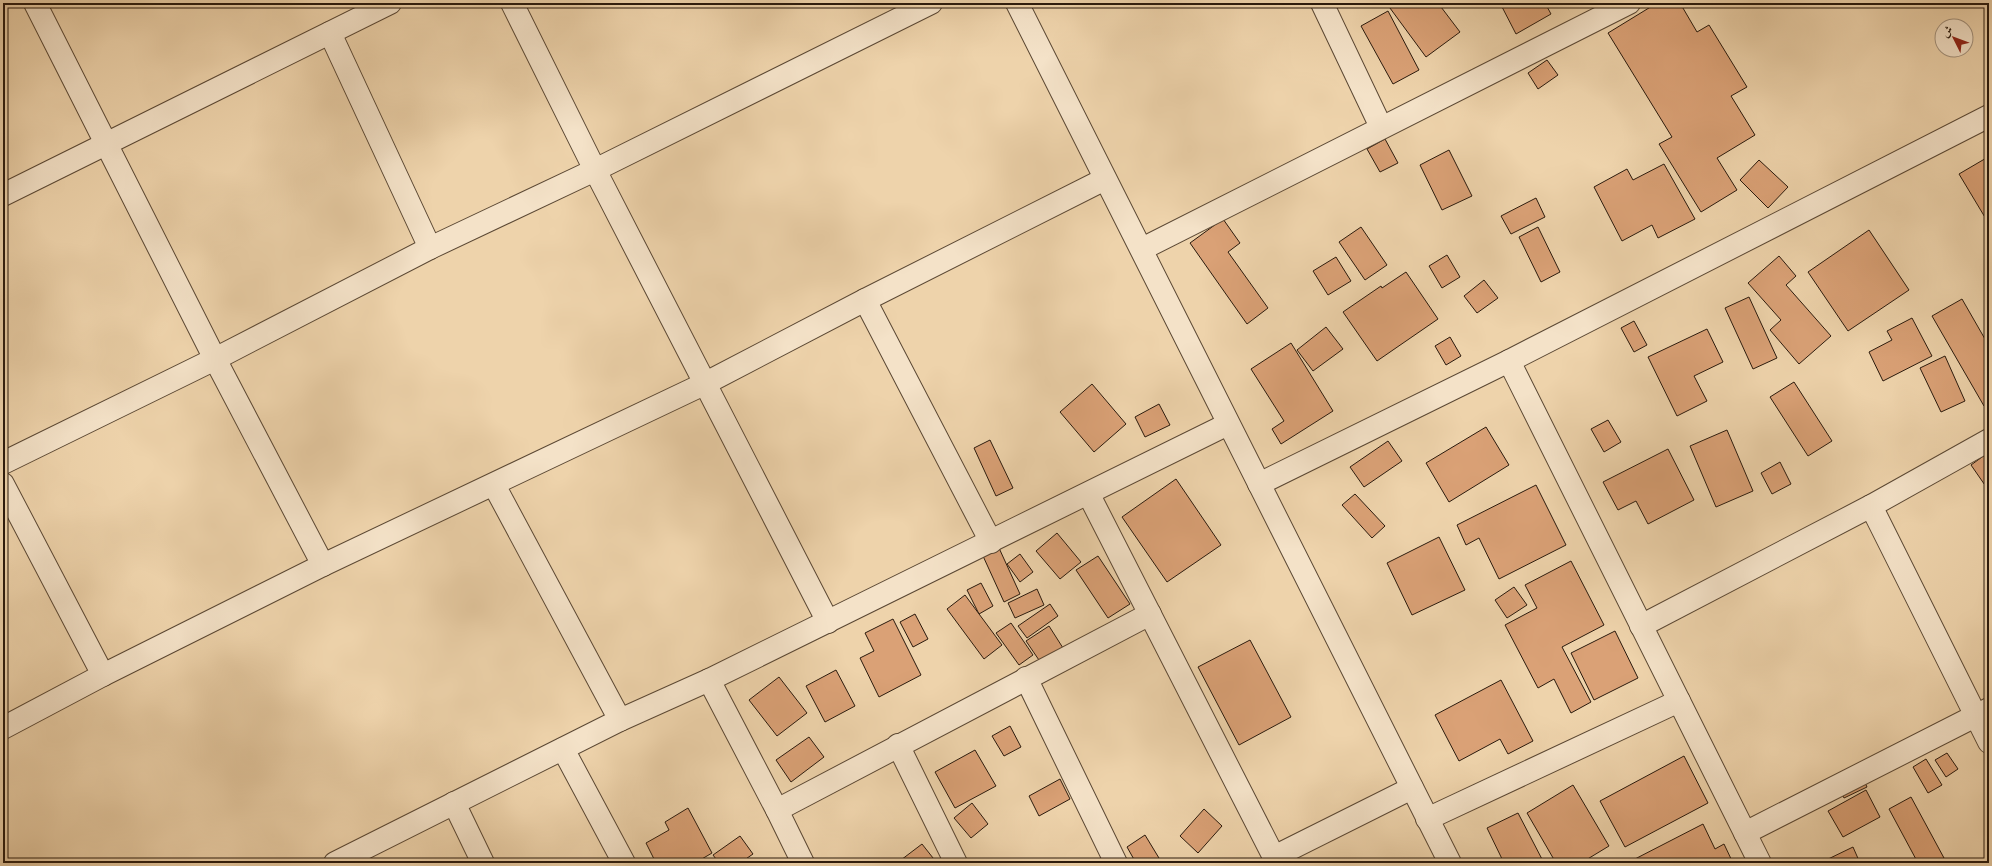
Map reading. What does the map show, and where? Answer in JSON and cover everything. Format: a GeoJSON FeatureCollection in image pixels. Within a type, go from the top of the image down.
{"type":"FeatureCollection","features":[{"type":"Feature","properties":{"kind":"street"},"geometry":{"type":"LineString","coordinates":[[35,3],[215,359],[323,565]]}},
{"type":"Feature","properties":{"kind":"street"},"geometry":{"type":"LineString","coordinates":[[3,195],[390,3]]}},
{"type":"Feature","properties":{"kind":"street"},"geometry":{"type":"LineString","coordinates":[[512,3],[595,170],[828,622]]}},
{"type":"Feature","properties":{"kind":"street"},"geometry":{"type":"LineString","coordinates":[[3,463],[215,359],[430,248],[595,170],[931,3]]}},
{"type":"Feature","properties":{"kind":"street"},"geometry":{"type":"LineString","coordinates":[[1017,3],[1450,863]]}},
{"type":"Feature","properties":{"kind":"street"},"geometry":{"type":"LineString","coordinates":[[1322,3],[1381,127]]}},
{"type":"Feature","properties":{"kind":"street"},"geometry":{"type":"LineString","coordinates":[[1142,249],[1629,3]]}},
{"type":"Feature","properties":{"kind":"street"},"geometry":{"type":"LineString","coordinates":[[330,33],[430,248]]}},
{"type":"Feature","properties":{"kind":"street"},"geometry":{"type":"LineString","coordinates":[[1259,484],[1509,361],[1989,116]]}},
{"type":"Feature","properties":{"kind":"street"},"geometry":{"type":"LineString","coordinates":[[3,728],[103,674],[323,565],[706,383],[865,300],[1106,179]]}},
{"type":"Feature","properties":{"kind":"street"},"geometry":{"type":"LineString","coordinates":[[865,300],[991,542]]}},
{"type":"Feature","properties":{"kind":"street"},"geometry":{"type":"LineString","coordinates":[[1509,361],[1760,863]]}},
{"type":"Feature","properties":{"kind":"street"},"geometry":{"type":"LineString","coordinates":[[335,863],[620,720],[709,680],[1089,495],[1228,424]]}},
{"type":"Feature","properties":{"kind":"street"},"geometry":{"type":"LineString","coordinates":[[1641,626],[1871,506],[1989,440]]}},
{"type":"Feature","properties":{"kind":"street"},"geometry":{"type":"LineString","coordinates":[[3,484],[103,674]]}},
{"type":"Feature","properties":{"kind":"street"},"geometry":{"type":"LineString","coordinates":[[494,485],[620,720]]}},
{"type":"Feature","properties":{"kind":"street"},"geometry":{"type":"LineString","coordinates":[[1089,495],[1275,860],[1412,788]]}},
{"type":"Feature","properties":{"kind":"street"},"geometry":{"type":"LineString","coordinates":[[1871,506],[1982,712],[1989,742]]}},
{"type":"Feature","properties":{"kind":"street"},"geometry":{"type":"LineString","coordinates":[[777,810],[898,745],[1150,614]]}},
{"type":"Feature","properties":{"kind":"street"},"geometry":{"type":"LineString","coordinates":[[1026,678],[1116,863]]}},
{"type":"Feature","properties":{"kind":"street"},"geometry":{"type":"LineString","coordinates":[[709,680],[803,863]]}},
{"type":"Feature","properties":{"kind":"street"},"geometry":{"type":"LineString","coordinates":[[1427,819],[1679,701]]}},
{"type":"Feature","properties":{"kind":"street"},"geometry":{"type":"LineString","coordinates":[[1745,833],[1982,712]]}},
{"type":"Feature","properties":{"kind":"street"},"geometry":{"type":"LineString","coordinates":[[898,745],[956,863]]}},
{"type":"Feature","properties":{"kind":"street"},"geometry":{"type":"LineString","coordinates":[[563,749],[624,863]]}},
{"type":"Feature","properties":{"kind":"street"},"geometry":{"type":"LineString","coordinates":[[454,802],[483,863]]}},
{"type":"Feature","properties":{"kind":"building"},"geometry":{"type":"Polygon","coordinates":[[[1438,3],[1460,32],[1426,57],[1387,4],[1438,3]]]}},
{"type":"Feature","properties":{"kind":"building"},"geometry":{"type":"Polygon","coordinates":[[[1500,3],[1545,3],[1551,14],[1516,34],[1500,3]]]}},
{"type":"Feature","properties":{"kind":"building"},"geometry":{"type":"Polygon","coordinates":[[[1657,3],[1680,3],[1697,32],[1709,25],[1747,87],[1731,96],[1755,135],[1717,158],[1737,190],[1701,212],[1659,144],[1672,137],[1608,33],[1657,3]]]}},
{"type":"Feature","properties":{"kind":"building"},"geometry":{"type":"Polygon","coordinates":[[[1388,11],[1419,70],[1393,84],[1361,26],[1388,11]]]}},
{"type":"Feature","properties":{"kind":"building"},"geometry":{"type":"Polygon","coordinates":[[[1547,60],[1558,75],[1538,89],[1528,73],[1547,60]]]}},
{"type":"Feature","properties":{"kind":"building"},"geometry":{"type":"Polygon","coordinates":[[[1385,139],[1398,163],[1380,172],[1367,149],[1385,139]]]}},
{"type":"Feature","properties":{"kind":"building"},"geometry":{"type":"Polygon","coordinates":[[[1449,150],[1472,196],[1442,210],[1420,165],[1449,150]]]}},
{"type":"Feature","properties":{"kind":"building"},"geometry":{"type":"Polygon","coordinates":[[[1988,157],[1989,158],[1989,224],[1959,174],[1988,157]]]}},
{"type":"Feature","properties":{"kind":"building"},"geometry":{"type":"Polygon","coordinates":[[[1759,160],[1788,187],[1768,208],[1740,180],[1759,160]]]}},
{"type":"Feature","properties":{"kind":"building"},"geometry":{"type":"Polygon","coordinates":[[[1664,164],[1695,219],[1658,238],[1652,225],[1622,241],[1594,187],[1627,169],[1633,180],[1664,164]]]}},
{"type":"Feature","properties":{"kind":"building"},"geometry":{"type":"Polygon","coordinates":[[[1536,198],[1545,217],[1511,234],[1501,216],[1536,198]]]}},
{"type":"Feature","properties":{"kind":"building"},"geometry":{"type":"Polygon","coordinates":[[[1223,219],[1240,243],[1228,252],[1268,308],[1247,324],[1190,243],[1223,219]]]}},
{"type":"Feature","properties":{"kind":"building"},"geometry":{"type":"Polygon","coordinates":[[[1361,227],[1387,265],[1365,280],[1339,242],[1361,227]]]}},
{"type":"Feature","properties":{"kind":"building"},"geometry":{"type":"Polygon","coordinates":[[[1538,227],[1560,272],[1541,282],[1519,237],[1538,227]]]}},
{"type":"Feature","properties":{"kind":"building"},"geometry":{"type":"Polygon","coordinates":[[[1869,230],[1909,290],[1848,331],[1808,272],[1869,230]]]}},
{"type":"Feature","properties":{"kind":"building"},"geometry":{"type":"Polygon","coordinates":[[[1447,255],[1460,277],[1442,288],[1429,266],[1447,255]]]}},
{"type":"Feature","properties":{"kind":"building"},"geometry":{"type":"Polygon","coordinates":[[[1779,256],[1796,276],[1786,285],[1831,336],[1799,364],[1770,330],[1781,320],[1748,283],[1779,256]]]}},
{"type":"Feature","properties":{"kind":"building"},"geometry":{"type":"Polygon","coordinates":[[[1336,257],[1351,281],[1328,295],[1313,271],[1336,257]]]}},
{"type":"Feature","properties":{"kind":"building"},"geometry":{"type":"Polygon","coordinates":[[[1406,272],[1438,319],[1377,361],[1343,312],[1381,286],[1382,288],[1406,272]]]}},
{"type":"Feature","properties":{"kind":"building"},"geometry":{"type":"Polygon","coordinates":[[[1484,280],[1498,298],[1477,313],[1464,296],[1484,280]]]}},
{"type":"Feature","properties":{"kind":"building"},"geometry":{"type":"Polygon","coordinates":[[[1749,297],[1777,358],[1753,369],[1725,308],[1749,297]]]}},
{"type":"Feature","properties":{"kind":"building"},"geometry":{"type":"Polygon","coordinates":[[[1962,299],[1989,346],[1989,403],[1984,406],[1932,316],[1962,299]]]}},
{"type":"Feature","properties":{"kind":"building"},"geometry":{"type":"Polygon","coordinates":[[[1912,318],[1932,356],[1883,381],[1869,352],[1892,340],[1887,331],[1912,318]]]}},
{"type":"Feature","properties":{"kind":"building"},"geometry":{"type":"Polygon","coordinates":[[[1634,321],[1647,345],[1634,352],[1621,328],[1634,321]]]}},
{"type":"Feature","properties":{"kind":"building"},"geometry":{"type":"Polygon","coordinates":[[[1326,327],[1343,349],[1313,371],[1297,350],[1326,327]]]}},
{"type":"Feature","properties":{"kind":"building"},"geometry":{"type":"Polygon","coordinates":[[[1707,329],[1723,362],[1694,376],[1707,401],[1677,416],[1648,357],[1707,329]]]}},
{"type":"Feature","properties":{"kind":"building"},"geometry":{"type":"Polygon","coordinates":[[[1450,337],[1461,356],[1446,365],[1435,346],[1450,337]]]}},
{"type":"Feature","properties":{"kind":"building"},"geometry":{"type":"Polygon","coordinates":[[[1291,343],[1333,411],[1281,444],[1272,429],[1284,421],[1251,369],[1291,343]]]}},
{"type":"Feature","properties":{"kind":"building"},"geometry":{"type":"Polygon","coordinates":[[[1945,356],[1965,401],[1941,412],[1920,368],[1945,356]]]}},
{"type":"Feature","properties":{"kind":"building"},"geometry":{"type":"Polygon","coordinates":[[[1794,382],[1832,441],[1808,456],[1770,397],[1794,382]]]}},
{"type":"Feature","properties":{"kind":"building"},"geometry":{"type":"Polygon","coordinates":[[[1092,384],[1126,424],[1094,452],[1060,412],[1092,384]]]}},
{"type":"Feature","properties":{"kind":"building"},"geometry":{"type":"Polygon","coordinates":[[[1159,404],[1170,425],[1145,437],[1135,417],[1159,404]]]}},
{"type":"Feature","properties":{"kind":"building"},"geometry":{"type":"Polygon","coordinates":[[[1608,420],[1621,442],[1604,452],[1591,429],[1608,420]]]}},
{"type":"Feature","properties":{"kind":"building"},"geometry":{"type":"Polygon","coordinates":[[[1486,427],[1509,465],[1449,502],[1426,463],[1486,427]]]}},
{"type":"Feature","properties":{"kind":"building"},"geometry":{"type":"Polygon","coordinates":[[[1727,430],[1753,491],[1716,507],[1690,446],[1727,430]]]}},
{"type":"Feature","properties":{"kind":"building"},"geometry":{"type":"Polygon","coordinates":[[[990,440],[1013,488],[996,496],[974,448],[990,440]]]}},
{"type":"Feature","properties":{"kind":"building"},"geometry":{"type":"Polygon","coordinates":[[[1388,441],[1402,461],[1364,487],[1350,467],[1388,441]]]}},
{"type":"Feature","properties":{"kind":"building"},"geometry":{"type":"Polygon","coordinates":[[[1668,449],[1694,500],[1648,524],[1636,501],[1618,510],[1603,482],[1668,449]]]}},
{"type":"Feature","properties":{"kind":"building"},"geometry":{"type":"Polygon","coordinates":[[[1989,452],[1989,491],[1971,465],[1989,452]]]}},
{"type":"Feature","properties":{"kind":"building"},"geometry":{"type":"Polygon","coordinates":[[[1780,462],[1791,484],[1772,494],[1761,473],[1780,462]]]}},
{"type":"Feature","properties":{"kind":"building"},"geometry":{"type":"Polygon","coordinates":[[[1176,479],[1221,545],[1167,582],[1122,517],[1176,479]]]}},
{"type":"Feature","properties":{"kind":"building"},"geometry":{"type":"Polygon","coordinates":[[[1536,485],[1566,545],[1499,579],[1479,538],[1466,545],[1457,525],[1536,485]]]}},
{"type":"Feature","properties":{"kind":"building"},"geometry":{"type":"Polygon","coordinates":[[[1355,494],[1385,526],[1372,538],[1342,505],[1355,494]]]}},
{"type":"Feature","properties":{"kind":"building"},"geometry":{"type":"Polygon","coordinates":[[[1057,533],[1081,562],[1060,579],[1036,551],[1057,533]]]}},
{"type":"Feature","properties":{"kind":"building"},"geometry":{"type":"Polygon","coordinates":[[[1439,537],[1465,590],[1412,615],[1387,563],[1439,537]]]}},
{"type":"Feature","properties":{"kind":"building"},"geometry":{"type":"Polygon","coordinates":[[[999,548],[1020,594],[1004,602],[983,556],[999,548]]]}},
{"type":"Feature","properties":{"kind":"building"},"geometry":{"type":"Polygon","coordinates":[[[1020,554],[1033,572],[1020,582],[1007,564],[1020,554]]]}},
{"type":"Feature","properties":{"kind":"building"},"geometry":{"type":"Polygon","coordinates":[[[1098,556],[1130,604],[1108,618],[1076,570],[1098,556]]]}},
{"type":"Feature","properties":{"kind":"building"},"geometry":{"type":"Polygon","coordinates":[[[1571,561],[1604,625],[1562,647],[1591,702],[1571,713],[1554,679],[1538,688],[1505,625],[1537,608],[1525,585],[1571,561]]]}},
{"type":"Feature","properties":{"kind":"building"},"geometry":{"type":"Polygon","coordinates":[[[981,583],[993,606],[979,614],[967,590],[981,583]]]}},
{"type":"Feature","properties":{"kind":"building"},"geometry":{"type":"Polygon","coordinates":[[[1514,587],[1527,605],[1507,618],[1495,600],[1514,587]]]}},
{"type":"Feature","properties":{"kind":"building"},"geometry":{"type":"Polygon","coordinates":[[[1037,589],[1044,605],[1015,618],[1008,603],[1037,589]]]}},
{"type":"Feature","properties":{"kind":"building"},"geometry":{"type":"Polygon","coordinates":[[[965,595],[1002,645],[984,659],[947,609],[965,595]]]}},
{"type":"Feature","properties":{"kind":"building"},"geometry":{"type":"Polygon","coordinates":[[[1050,604],[1058,616],[1027,638],[1018,626],[1050,604]]]}},
{"type":"Feature","properties":{"kind":"building"},"geometry":{"type":"Polygon","coordinates":[[[915,614],[928,639],[913,647],[900,622],[915,614]]]}},
{"type":"Feature","properties":{"kind":"building"},"geometry":{"type":"Polygon","coordinates":[[[893,619],[921,675],[879,697],[860,658],[874,651],[865,633],[893,619]]]}},
{"type":"Feature","properties":{"kind":"building"},"geometry":{"type":"Polygon","coordinates":[[[1011,623],[1033,655],[1019,665],[996,633],[1011,623]]]}},
{"type":"Feature","properties":{"kind":"building"},"geometry":{"type":"Polygon","coordinates":[[[1049,626],[1063,648],[1041,663],[1026,641],[1049,626]]]}},
{"type":"Feature","properties":{"kind":"building"},"geometry":{"type":"Polygon","coordinates":[[[1615,631],[1638,678],[1594,700],[1571,653],[1615,631]]]}},
{"type":"Feature","properties":{"kind":"building"},"geometry":{"type":"Polygon","coordinates":[[[1250,640],[1291,717],[1239,745],[1198,667],[1250,640]]]}},
{"type":"Feature","properties":{"kind":"building"},"geometry":{"type":"Polygon","coordinates":[[[836,670],[855,706],[825,722],[806,686],[836,670]]]}},
{"type":"Feature","properties":{"kind":"building"},"geometry":{"type":"Polygon","coordinates":[[[779,677],[807,713],[777,736],[749,700],[779,677]]]}},
{"type":"Feature","properties":{"kind":"building"},"geometry":{"type":"Polygon","coordinates":[[[1501,680],[1533,741],[1508,754],[1500,739],[1459,761],[1435,715],[1501,680]]]}},
{"type":"Feature","properties":{"kind":"building"},"geometry":{"type":"Polygon","coordinates":[[[1010,726],[1021,747],[1004,756],[992,736],[1010,726]]]}},
{"type":"Feature","properties":{"kind":"building"},"geometry":{"type":"Polygon","coordinates":[[[809,737],[824,757],[791,782],[776,760],[809,737]]]}},
{"type":"Feature","properties":{"kind":"building"},"geometry":{"type":"Polygon","coordinates":[[[975,750],[996,786],[955,808],[935,772],[975,750]]]}},
{"type":"Feature","properties":{"kind":"building"},"geometry":{"type":"Polygon","coordinates":[[[1947,753],[1958,769],[1946,777],[1935,760],[1947,753]]]}},
{"type":"Feature","properties":{"kind":"building"},"geometry":{"type":"Polygon","coordinates":[[[1684,756],[1708,803],[1625,847],[1600,801],[1684,756]]]}},
{"type":"Feature","properties":{"kind":"building"},"geometry":{"type":"Polygon","coordinates":[[[1926,759],[1942,785],[1928,793],[1913,767],[1926,759]]]}},
{"type":"Feature","properties":{"kind":"building"},"geometry":{"type":"Polygon","coordinates":[[[1860,772],[1867,787],[1844,798],[1837,783],[1860,772]]]}},
{"type":"Feature","properties":{"kind":"building"},"geometry":{"type":"Polygon","coordinates":[[[1060,779],[1070,799],[1039,816],[1029,796],[1060,779]]]}},
{"type":"Feature","properties":{"kind":"building"},"geometry":{"type":"Polygon","coordinates":[[[1573,785],[1609,846],[1581,863],[1556,863],[1527,813],[1573,785]]]}},
{"type":"Feature","properties":{"kind":"building"},"geometry":{"type":"Polygon","coordinates":[[[1866,790],[1880,817],[1843,837],[1828,811],[1866,790]]]}},
{"type":"Feature","properties":{"kind":"building"},"geometry":{"type":"Polygon","coordinates":[[[1911,797],[1944,858],[1934,863],[1918,863],[1889,809],[1911,797]]]}},
{"type":"Feature","properties":{"kind":"building"},"geometry":{"type":"Polygon","coordinates":[[[972,803],[988,824],[971,838],[954,818],[972,803]]]}},
{"type":"Feature","properties":{"kind":"building"},"geometry":{"type":"Polygon","coordinates":[[[688,808],[712,853],[695,863],[656,863],[646,843],[669,830],[665,822],[688,808]]]}},
{"type":"Feature","properties":{"kind":"building"},"geometry":{"type":"Polygon","coordinates":[[[1204,809],[1222,826],[1198,853],[1180,836],[1204,809]]]}},
{"type":"Feature","properties":{"kind":"building"},"geometry":{"type":"Polygon","coordinates":[[[1518,813],[1544,863],[1504,863],[1487,828],[1518,813]]]}},
{"type":"Feature","properties":{"kind":"building"},"geometry":{"type":"Polygon","coordinates":[[[1703,824],[1715,849],[1724,844],[1733,863],[1635,863],[1633,860],[1703,824]]]}},
{"type":"Feature","properties":{"kind":"building"},"geometry":{"type":"Polygon","coordinates":[[[1145,835],[1162,863],[1136,863],[1127,847],[1145,835]]]}},
{"type":"Feature","properties":{"kind":"building"},"geometry":{"type":"Polygon","coordinates":[[[740,836],[753,854],[740,863],[719,863],[713,855],[740,836]]]}},
{"type":"Feature","properties":{"kind":"building"},"geometry":{"type":"Polygon","coordinates":[[[922,844],[937,863],[897,863],[922,844]]]}},
{"type":"Feature","properties":{"kind":"building"},"geometry":{"type":"Polygon","coordinates":[[[1853,847],[1860,863],[1822,862],[1853,847]]]}}]}
